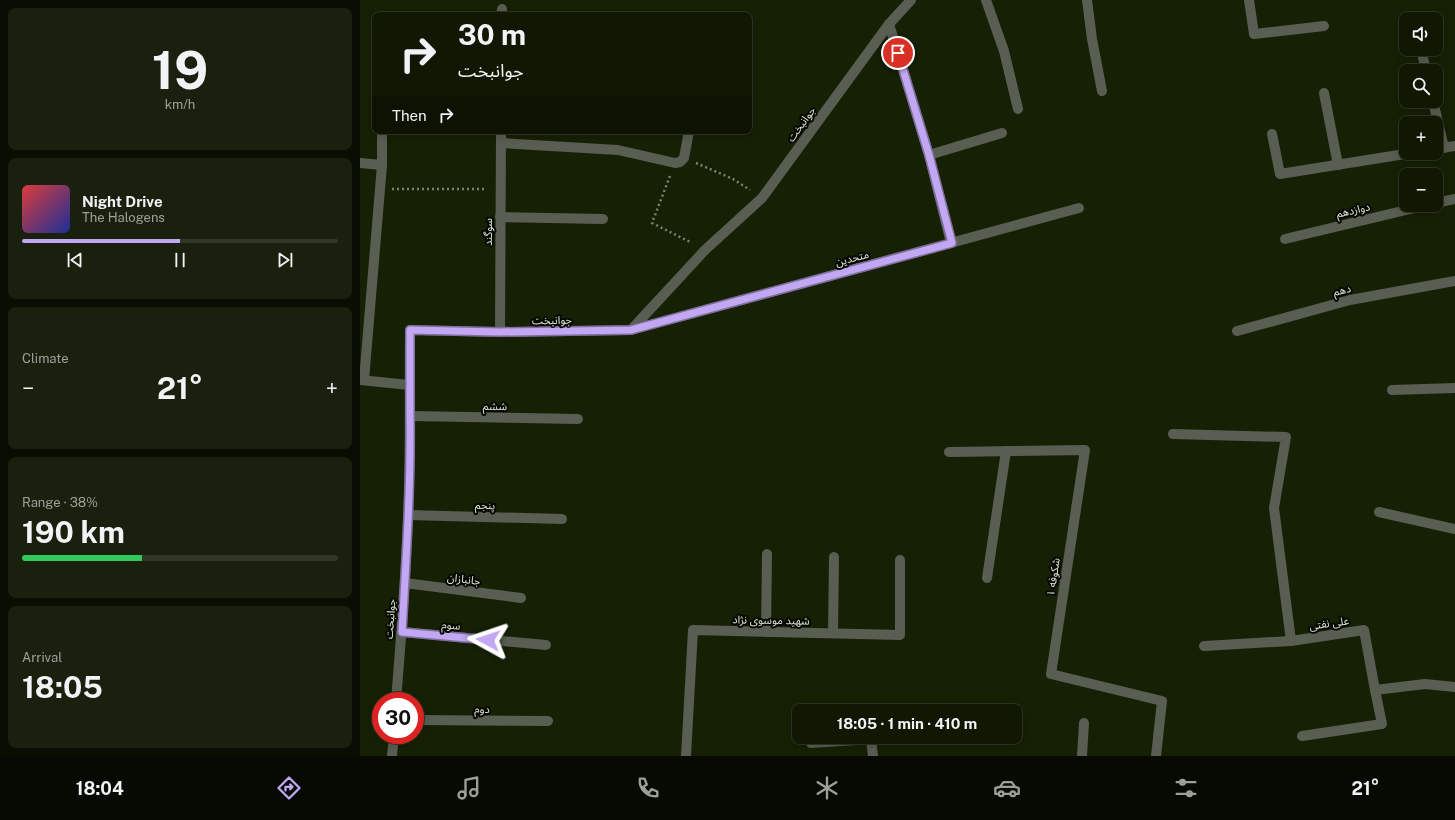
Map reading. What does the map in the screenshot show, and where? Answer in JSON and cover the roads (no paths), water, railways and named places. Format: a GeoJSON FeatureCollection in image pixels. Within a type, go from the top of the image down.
{"type":"FeatureCollection","features":[{"type":"Feature","properties":{"kind":"street","name":"جوانبخت"},"geometry":{"type":"LineString","coordinates":[[397,692],[402,632],[408,515],[410,330],[500,332],[631,330],[705,250],[762,198],[889,24],[911,0]]}},
{"type":"Feature","properties":{"kind":"street"},"geometry":{"type":"LineString","coordinates":[[986,0],[1004,51],[1018,109]]}},
{"type":"Feature","properties":{"kind":"street"},"geometry":{"type":"LineString","coordinates":[[1087,0],[1092,39],[1102,91]]}},
{"type":"Feature","properties":{"kind":"street"},"geometry":{"type":"LineString","coordinates":[[1249,0],[1254,34],[1324,26]]}},
{"type":"Feature","properties":{"kind":"street"},"geometry":{"type":"LineString","coordinates":[[889,24],[929,155],[952,243]]}},
{"type":"Feature","properties":{"kind":"street"},"geometry":{"type":"LineString","coordinates":[[1324,93],[1338,165]]}},
{"type":"Feature","properties":{"kind":"street"},"geometry":{"type":"LineString","coordinates":[[929,155],[1002,133]]}},
{"type":"Feature","properties":{"kind":"street"},"geometry":{"type":"LineString","coordinates":[[382,134],[382,165],[362,380],[409,385]]}},
{"type":"Feature","properties":{"kind":"street","name":"سوگند"},"geometry":{"type":"LineString","coordinates":[[500,332],[501,134]]}},
{"type":"Feature","properties":{"kind":"street"},"geometry":{"type":"LineString","coordinates":[[501,142],[618,150],[675,163],[680,162],[684,158],[688,134]]}},
{"type":"Feature","properties":{"kind":"street"},"geometry":{"type":"LineString","coordinates":[[1272,134],[1280,174],[1399,155]]}},
{"type":"Feature","properties":{"kind":"street"},"geometry":{"type":"LineString","coordinates":[[1443,148],[1455,146]]}},
{"type":"Feature","properties":{"kind":"street"},"geometry":{"type":"LineString","coordinates":[[360,163],[382,165]]}},
{"type":"Feature","properties":{"kind":"street"},"geometry":{"type":"LineString","coordinates":[[1443,201],[1455,198]]}},
{"type":"Feature","properties":{"kind":"street","name":"متحدین"},"geometry":{"type":"LineString","coordinates":[[631,330],[1079,208]]}},
{"type":"Feature","properties":{"kind":"street","name":"دوازدهم"},"geometry":{"type":"LineString","coordinates":[[1284,239],[1399,212]]}},
{"type":"Feature","properties":{"kind":"street"},"geometry":{"type":"LineString","coordinates":[[500,217],[603,219]]}},
{"type":"Feature","properties":{"kind":"street","name":"دهم"},"geometry":{"type":"LineString","coordinates":[[1237,331],[1350,300],[1455,281]]}},
{"type":"Feature","properties":{"kind":"street"},"geometry":{"type":"LineString","coordinates":[[1392,390],[1455,388]]}},
{"type":"Feature","properties":{"kind":"street","name":"ششم"},"geometry":{"type":"LineString","coordinates":[[410,416],[578,419]]}},
{"type":"Feature","properties":{"kind":"street"},"geometry":{"type":"LineString","coordinates":[[1173,434],[1286,437],[1274,508],[1291,641]]}},
{"type":"Feature","properties":{"kind":"street","name":"شکوفه ۱"},"geometry":{"type":"LineString","coordinates":[[949,452],[1085,450],[1051,674],[1162,701],[1156,756]]}},
{"type":"Feature","properties":{"kind":"street"},"geometry":{"type":"LineString","coordinates":[[986,578],[1006,451]]}},
{"type":"Feature","properties":{"kind":"street"},"geometry":{"type":"LineString","coordinates":[[1379,512],[1455,528]]}},
{"type":"Feature","properties":{"kind":"street","name":"پنجم"},"geometry":{"type":"LineString","coordinates":[[408,515],[562,519]]}},
{"type":"Feature","properties":{"kind":"street"},"geometry":{"type":"LineString","coordinates":[[766,632],[767,554]]}},
{"type":"Feature","properties":{"kind":"street"},"geometry":{"type":"LineString","coordinates":[[833,634],[834,558]]}},
{"type":"Feature","properties":{"kind":"street","name":"شهید موسوی نژاد"},"geometry":{"type":"LineString","coordinates":[[686,756],[693,630],[900,635],[900,560]]}},
{"type":"Feature","properties":{"kind":"street","name":"جانبازان"},"geometry":{"type":"LineString","coordinates":[[405,583],[521,598]]}},
{"type":"Feature","properties":{"kind":"street","name":"علی نفتی"},"geometry":{"type":"LineString","coordinates":[[1204,646],[1291,641],[1364,630],[1375,690]]}},
{"type":"Feature","properties":{"kind":"street","name":"سوم"},"geometry":{"type":"LineString","coordinates":[[402,632],[546,645]]}},
{"type":"Feature","properties":{"kind":"street"},"geometry":{"type":"LineString","coordinates":[[1302,736],[1382,724],[1375,690],[1425,684],[1455,687]]}},
{"type":"Feature","properties":{"kind":"street","name":"دوم"},"geometry":{"type":"LineString","coordinates":[[424,720],[548,722]]}},
{"type":"Feature","properties":{"kind":"street"},"geometry":{"type":"LineString","coordinates":[[1082,756],[1084,723]]}},
{"type":"Feature","properties":{"kind":"street"},"geometry":{"type":"LineString","coordinates":[[392,756],[393,744]]}},
{"type":"Feature","properties":{"kind":"street"},"geometry":{"type":"LineString","coordinates":[[872,744],[873,756]]}}]}
